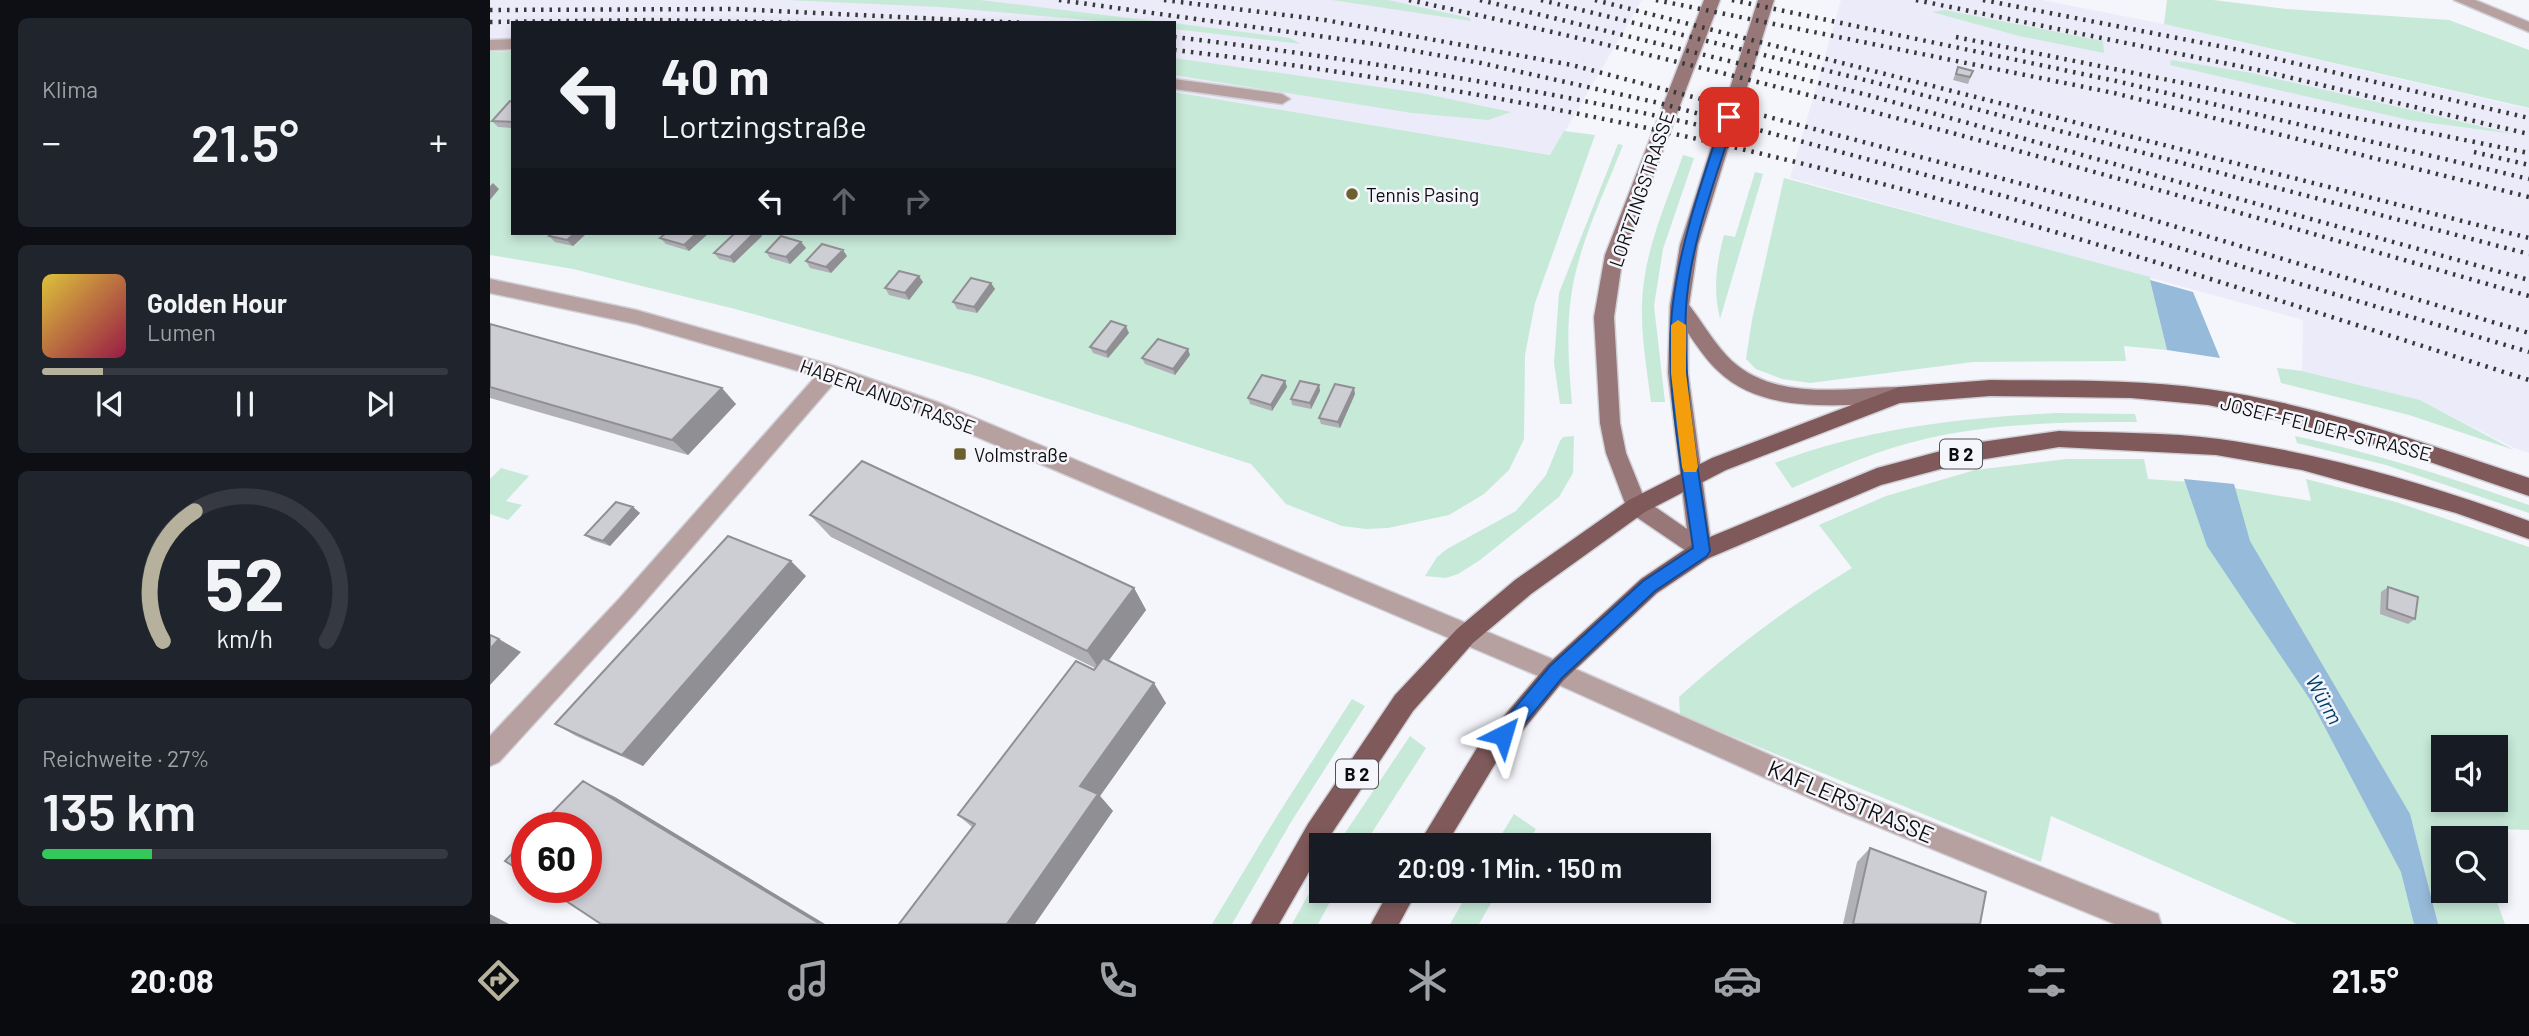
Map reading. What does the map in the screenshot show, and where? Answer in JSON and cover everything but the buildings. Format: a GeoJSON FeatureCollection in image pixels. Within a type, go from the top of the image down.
{"type":"FeatureCollection","features":[{"type":"Feature","properties":{"kind":"main road","name":"LORTZINGSTRASSE"},"geometry":{"type":"LineString","coordinates":[[1637,506],[1616,453],[1611,423],[1604,317],[1614,255],[1712,0]]}},
{"type":"Feature","properties":{"kind":"main road"},"geometry":{"type":"LineString","coordinates":[[1701,551],[1678,373],[1679,306],[1689,245],[1766,0]]}},
{"type":"Feature","properties":{"kind":"main road"},"geometry":{"type":"LineString","coordinates":[[1679,306],[1726,367],[1765,391],[1810,396],[1899,395]]}},
{"type":"Feature","properties":{"kind":"main road","name":"JOSEF-FELDER-STRASSE"},"geometry":{"type":"LineString","coordinates":[[1637,506],[1751,450],[1899,395],[1990,388],[2132,390],[2208,397],[2289,414],[2396,442],[2529,487]]}},
{"type":"Feature","properties":{"kind":"main road","name":"JOSEF-FELDER-STRASSE"},"geometry":{"type":"LineString","coordinates":[[1701,551],[1877,477],[1966,453],[2059,439],[2140,441],[2216,447],[2302,461],[2458,504],[2529,530]]}},
{"type":"Feature","properties":{"kind":"main road"},"geometry":{"type":"LineString","coordinates":[[1637,506],[1701,551]]}},
{"type":"Feature","properties":{"kind":"main road","name":"B 2"},"geometry":{"type":"LineString","coordinates":[[1264,924],[1317,833],[1405,703],[1465,636],[1523,587],[1637,506]]}},
{"type":"Feature","properties":{"kind":"main road","name":"B 2"},"geometry":{"type":"LineString","coordinates":[[1438,833],[1486,756],[1556,672],[1649,586],[1701,551]]}},
{"type":"Feature","properties":{"kind":"main road"},"geometry":{"type":"LineString","coordinates":[[1384,924],[1397,903]]}},
{"type":"Feature","properties":{"kind":"street"},"geometry":{"type":"LineString","coordinates":[[2462,0],[2529,27]]}},
{"type":"Feature","properties":{"kind":"street"},"geometry":{"type":"LineString","coordinates":[[490,45],[511,44]]}},
{"type":"Feature","properties":{"kind":"street"},"geometry":{"type":"LineString","coordinates":[[1176,84],[1282,99]]}},
{"type":"Feature","properties":{"kind":"street","name":"HABERLANDSTRASSE"},"geometry":{"type":"LineString","coordinates":[[490,286],[636,317],[831,373],[930,408],[1465,636]]}},
{"type":"Feature","properties":{"kind":"street"},"geometry":{"type":"LineString","coordinates":[[490,754],[627,606],[831,373]]}},
{"type":"Feature","properties":{"kind":"street"},"geometry":{"type":"LineString","coordinates":[[1465,636],[1556,672]]}},
{"type":"Feature","properties":{"kind":"street","name":"KAFLERSTRASSE"},"geometry":{"type":"LineString","coordinates":[[1556,672],[2105,916],[2148,924]]}},
{"type":"Feature","properties":{"kind":"shaded area"},"geometry":{"type":"Polygon","coordinates":[[[490,0],[1642,0],[1551,155],[1176,92],[1176,21],[511,21],[511,51],[490,52],[490,0]]]}},
{"type":"Feature","properties":{"kind":"shaded area"},"geometry":{"type":"Polygon","coordinates":[[[1841,0],[2042,0],[2164,24],[2529,109],[2529,453],[2420,400],[2302,371],[2303,320],[1790,178],[1841,0]]]}},
{"type":"Feature","properties":{"kind":"green space"},"geometry":{"type":"Polygon","coordinates":[[[786,0],[980,0],[1153,21],[1100,21],[940,7],[786,0]]]}},
{"type":"Feature","properties":{"kind":"green space"},"geometry":{"type":"Polygon","coordinates":[[[1332,0],[1388,0],[1470,18],[1471,21],[1332,0]]]}},
{"type":"Feature","properties":{"kind":"green space"},"geometry":{"type":"Polygon","coordinates":[[[2167,0],[2213,0],[2286,9],[2449,20],[2529,50],[2529,108],[2164,24],[2167,0]]]}},
{"type":"Feature","properties":{"kind":"green space"},"geometry":{"type":"Polygon","coordinates":[[[1945,10],[2103,41],[2104,53],[2019,36],[1932,12],[1945,10]]]}},
{"type":"Feature","properties":{"kind":"green space"},"geometry":{"type":"Polygon","coordinates":[[[1176,23],[1290,38],[1301,44],[1176,29],[1176,23]]]}},
{"type":"Feature","properties":{"kind":"green space"},"geometry":{"type":"Polygon","coordinates":[[[511,51],[511,235],[1176,235],[1176,92],[1550,155],[1564,131],[1595,135],[1535,303],[1525,355],[1524,439],[1509,470],[1484,494],[1449,515],[1388,528],[1366,529],[1342,526],[1286,504],[1251,464],[980,377],[735,309],[573,269],[490,255],[490,52],[511,51]]]}},
{"type":"Feature","properties":{"kind":"green space"},"geometry":{"type":"Polygon","coordinates":[[[1176,58],[1421,93],[1511,112],[1488,120],[1412,113],[1176,75],[1176,58]]]}},
{"type":"Feature","properties":{"kind":"green space"},"geometry":{"type":"Polygon","coordinates":[[[2171,60],[2252,73],[2514,134],[2409,120],[2170,65],[2171,60]]]}},
{"type":"Feature","properties":{"kind":"green space"},"geometry":{"type":"Polygon","coordinates":[[[1618,144],[1623,145],[1592,220],[1574,278],[1568,337],[1572,404],[1560,404],[1554,363],[1559,293],[1618,144]]]}},
{"type":"Feature","properties":{"kind":"green space"},"geometry":{"type":"Polygon","coordinates":[[[1683,155],[1694,158],[1663,249],[1654,306],[1665,402],[1651,402],[1642,329],[1643,286],[1656,229],[1683,155]]]}},
{"type":"Feature","properties":{"kind":"green space"},"geometry":{"type":"Polygon","coordinates":[[[1755,172],[1763,174],[1720,319],[1716,287],[1721,246],[1724,235],[1735,237],[1755,172]]]}},
{"type":"Feature","properties":{"kind":"green space"},"geometry":{"type":"Polygon","coordinates":[[[1784,178],[2150,277],[2167,350],[2124,346],[2126,361],[1973,362],[1810,383],[1782,379],[1756,369],[1746,359],[1752,320],[1784,178]]]}},
{"type":"Feature","properties":{"kind":"green space"},"geometry":{"type":"Polygon","coordinates":[[[2277,368],[2302,371],[2420,400],[2514,450],[2409,415],[2281,383],[2277,368]]]}},
{"type":"Feature","properties":{"kind":"green space"},"geometry":{"type":"Polygon","coordinates":[[[2056,413],[2135,414],[2137,422],[2044,424],[1952,433],[1879,452],[1792,488],[1775,463],[1809,451],[1879,433],[1984,418],[2056,413]]]}},
{"type":"Feature","properties":{"kind":"green space"},"geometry":{"type":"Polygon","coordinates":[[[1574,436],[1573,473],[1559,497],[1480,560],[1458,574],[1446,578],[1425,576],[1437,557],[1447,549],[1516,511],[1546,475],[1563,437],[1574,436]]]}},
{"type":"Feature","properties":{"kind":"green space"},"geometry":{"type":"Polygon","coordinates":[[[2295,436],[2384,458],[2471,485],[2529,505],[2529,513],[2386,465],[2297,443],[2295,436]]]}},
{"type":"Feature","properties":{"kind":"green space"},"geometry":{"type":"Polygon","coordinates":[[[2067,459],[2144,459],[2148,479],[2204,483],[2311,501],[2306,479],[2396,502],[2529,547],[2529,830],[2508,829],[2508,826],[2431,826],[2431,903],[2497,903],[2505,924],[2297,924],[2051,816],[2041,862],[1680,715],[1679,697],[1700,679],[1741,644],[1852,568],[1819,525],[1886,496],[1975,470],[2067,459]]]}},
{"type":"Feature","properties":{"kind":"green space"},"geometry":{"type":"Polygon","coordinates":[[[501,468],[529,476],[506,501],[522,505],[508,520],[490,514],[490,479],[501,468]]]}},
{"type":"Feature","properties":{"kind":"green space"},"geometry":{"type":"Polygon","coordinates":[[[1352,699],[1365,706],[1291,822],[1232,924],[1212,924],[1277,816],[1352,699]]]}},
{"type":"Feature","properties":{"kind":"green space"},"geometry":{"type":"Polygon","coordinates":[[[1410,736],[1426,748],[1372,833],[1345,833],[1410,736]]]}},
{"type":"Feature","properties":{"kind":"green space"},"geometry":{"type":"Polygon","coordinates":[[[1514,814],[1536,829],[1534,833],[1502,833],[1514,814]]]}},
{"type":"Feature","properties":{"kind":"green space"},"geometry":{"type":"Polygon","coordinates":[[[1309,894],[1309,903],[1329,903],[1318,924],[1292,924],[1309,894]]]}},
{"type":"Feature","properties":{"kind":"green space"},"geometry":{"type":"Polygon","coordinates":[[[1462,903],[1491,903],[1479,924],[1450,924],[1462,903]]]}},
{"type":"Feature","properties":{"kind":"water"},"geometry":{"type":"Polygon","coordinates":[[[2150,280],[2193,292],[2220,358],[2167,350],[2150,280]]]}},
{"type":"Feature","properties":{"kind":"water","name":"Würm"},"geometry":{"type":"Polygon","coordinates":[[[2184,479],[2234,484],[2250,541],[2410,814],[2438,924],[2414,924],[2401,872],[2311,701],[2207,546],[2184,479]]]}},
{"type":"Feature","properties":{"kind":"railway"},"geometry":{"type":"LineString","coordinates":[[1059,0],[1376,44],[1481,63],[1659,103],[2011,198],[2529,352]]}},
{"type":"Feature","properties":{"kind":"railway"},"geometry":{"type":"LineString","coordinates":[[1164,0],[1325,20],[1572,65],[2117,209],[2529,333]]}},
{"type":"Feature","properties":{"kind":"railway"},"geometry":{"type":"LineString","coordinates":[[1409,0],[1691,65],[1832,101],[2529,296]]}},
{"type":"Feature","properties":{"kind":"railway"},"geometry":{"type":"LineString","coordinates":[[1480,0],[1868,95],[2529,280]]}},
{"type":"Feature","properties":{"kind":"railway"},"geometry":{"type":"LineString","coordinates":[[1541,0],[1873,82],[2529,254]]}},
{"type":"Feature","properties":{"kind":"railway"},"geometry":{"type":"LineString","coordinates":[[1595,0],[2529,238]]}},
{"type":"Feature","properties":{"kind":"railway"},"geometry":{"type":"LineString","coordinates":[[1656,0],[2114,93],[2529,197]]}},
{"type":"Feature","properties":{"kind":"railway"},"geometry":{"type":"LineString","coordinates":[[1732,0],[2116,81],[2529,179]]}},
{"type":"Feature","properties":{"kind":"railway"},"geometry":{"type":"LineString","coordinates":[[1916,0],[2258,70],[2529,134]]}},
{"type":"Feature","properties":{"kind":"railway"},"geometry":{"type":"LineString","coordinates":[[1983,0],[2234,49],[2529,118]]}},
{"type":"Feature","properties":{"kind":"railway"},"geometry":{"type":"LineString","coordinates":[[490,10],[734,9],[983,21]]}},
{"type":"Feature","properties":{"kind":"railway"},"geometry":{"type":"LineString","coordinates":[[572,21],[703,21]]}},
{"type":"Feature","properties":{"kind":"railway"},"geometry":{"type":"LineString","coordinates":[[490,22],[511,22]]}},
{"type":"Feature","properties":{"kind":"railway"},"geometry":{"type":"LineString","coordinates":[[1176,37],[1453,77],[1730,132]]}},
{"type":"Feature","properties":{"kind":"railway"},"geometry":{"type":"LineString","coordinates":[[1956,37],[2529,153]]}},
{"type":"Feature","properties":{"kind":"railway"},"geometry":{"type":"LineString","coordinates":[[1176,50],[1341,72],[1507,100],[1754,152],[1924,195],[2097,244],[2529,380]]}},
{"type":"Feature","properties":{"kind":"railway"},"geometry":{"type":"LineString","coordinates":[[2474,152],[2529,165]]}},
{"type":"Feature","properties":{"kind":"slow traffic"},"geometry":{"type":"LineString","coordinates":[[1678,325],[1678,373],[1690,467]]}},
{"type":"Feature","properties":{"kind":"place","name":"Tennis Pasing"},"geometry":{"type":"Point","coordinates":[1352,194]}},
{"type":"Feature","properties":{"kind":"place","name":"Volmstraße"},"geometry":{"type":"Point","coordinates":[960,454]}},
{"type":"Feature","properties":{"kind":"route"},"geometry":{"type":"LineString","coordinates":[[1503,735],[1556,672],[1649,586],[1701,551],[1678,373],[1679,306],[1689,245],[1729,117]]}}]}
